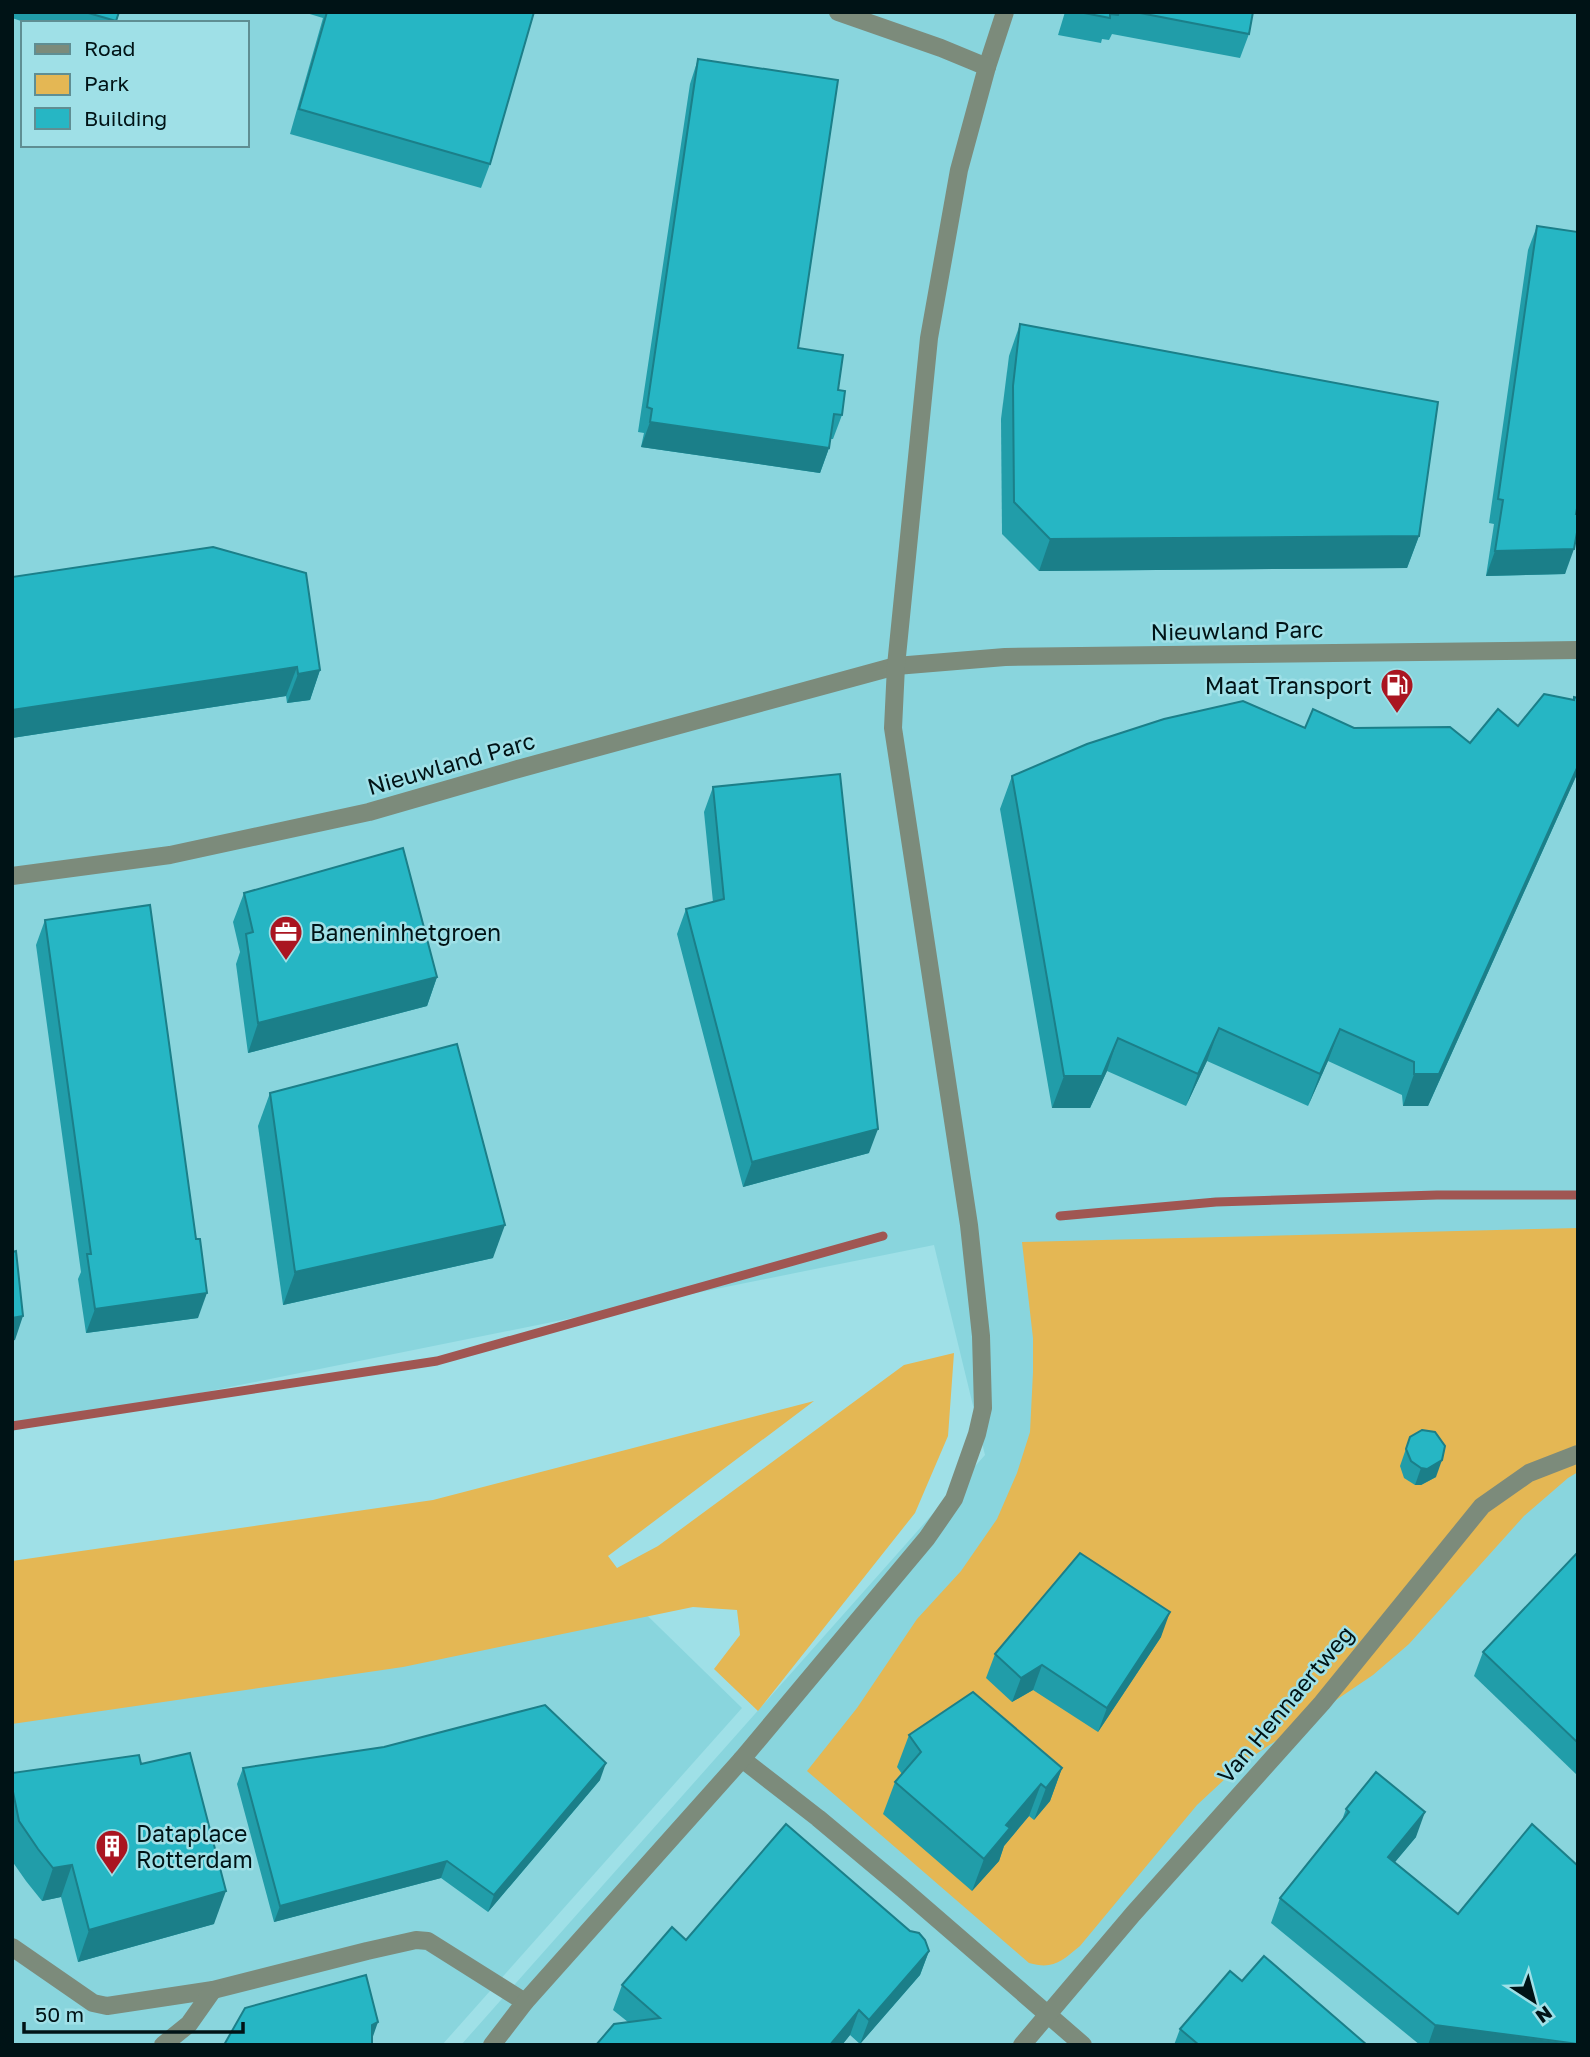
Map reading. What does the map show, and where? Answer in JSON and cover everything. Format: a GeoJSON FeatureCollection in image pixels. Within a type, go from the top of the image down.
{"type":"FeatureCollection","features":[{"type":"Feature","properties":{"kind":"street"},"geometry":{"type":"LineString","coordinates":[[838,12],[987,67]]}},
{"type":"Feature","properties":{"kind":"street"},"geometry":{"type":"LineString","coordinates":[[492,2045],[525,2002],[742,1759],[927,1538],[954,1499],[977,1434],[983,1408],[981,1336],[969,1226],[893,728],[896,666],[929,338],[959,170],[1005,12]]}},
{"type":"Feature","properties":{"kind":"street","name":"Nieuwland Parc"},"geometry":{"type":"LineString","coordinates":[[12,876],[170,855],[369,812],[896,666],[1005,657],[1578,650]]}},
{"type":"Feature","properties":{"kind":"street","name":"Van Hennaertweg"},"geometry":{"type":"LineString","coordinates":[[1022,2045],[1133,1914],[1322,1703],[1482,1506],[1529,1473],[1578,1454]]}},
{"type":"Feature","properties":{"kind":"street"},"geometry":{"type":"LineString","coordinates":[[742,1759],[818,1818],[1083,2045]]}},
{"type":"Feature","properties":{"kind":"street"},"geometry":{"type":"LineString","coordinates":[[12,1947],[93,2003],[107,2006],[213,1990],[248,1979],[416,1940],[428,1941],[525,2002]]}},
{"type":"Feature","properties":{"kind":"street"},"geometry":{"type":"LineString","coordinates":[[163,2045],[189,2024],[213,1990]]}},
{"type":"Feature","properties":{"kind":"shaded area"},"geometry":{"type":"Polygon","coordinates":[[[12,12],[1578,12],[1578,2045],[461,2045],[985,1455],[934,1245],[12,1431],[12,12]]]}},
{"type":"Feature","properties":{"kind":"shaded area"},"geometry":{"type":"Polygon","coordinates":[[[576,1546],[742,1708],[442,2045],[12,2045],[12,1638],[576,1546]]]}},
{"type":"Feature","properties":{"kind":"green space"},"geometry":{"type":"Polygon","coordinates":[[[1578,1228],[1578,1472],[1524,1516],[1409,1644],[1373,1675],[1240,1765],[1197,1805],[1080,1946],[1068,1956],[1051,1965],[1029,1963],[807,1771],[857,1708],[917,1619],[961,1571],[997,1519],[1017,1473],[1030,1432],[1033,1372],[1033,1338],[1022,1242],[1578,1228]]]}},
{"type":"Feature","properties":{"kind":"green space"},"geometry":{"type":"Polygon","coordinates":[[[954,1353],[948,1436],[915,1513],[758,1711],[714,1669],[740,1635],[737,1610],[693,1607],[403,1667],[12,1724],[12,1561],[433,1500],[814,1401],[608,1556],[617,1568],[658,1546],[904,1365],[954,1353]]]}},
{"type":"Feature","properties":{"kind":"building"},"geometry":{"type":"Polygon","coordinates":[[[85,12],[119,12],[116,21],[85,12]]]}},
{"type":"Feature","properties":{"kind":"building"},"geometry":{"type":"Polygon","coordinates":[[[327,12],[534,12],[490,164],[299,109],[327,12]]]}},
{"type":"Feature","properties":{"kind":"building"},"geometry":{"type":"Polygon","coordinates":[[[1079,12],[1119,12],[1118,15],[1110,14],[1110,18],[1079,12]]]}},
{"type":"Feature","properties":{"kind":"building"},"geometry":{"type":"Polygon","coordinates":[[[1135,12],[1253,12],[1249,34],[1135,12]]]}},
{"type":"Feature","properties":{"kind":"building"},"geometry":{"type":"Polygon","coordinates":[[[698,59],[838,80],[798,348],[843,355],[838,390],[845,391],[842,415],[834,414],[829,448],[650,422],[652,409],[647,407],[698,59]]]}},
{"type":"Feature","properties":{"kind":"building"},"geometry":{"type":"Polygon","coordinates":[[[1537,226],[1578,232],[1578,527],[1574,549],[1495,551],[1503,500],[1498,499],[1537,226]]]}},
{"type":"Feature","properties":{"kind":"building"},"geometry":{"type":"Polygon","coordinates":[[[1020,324],[1438,402],[1419,536],[1050,539],[1014,502],[1013,386],[1020,324]]]}},
{"type":"Feature","properties":{"kind":"building"},"geometry":{"type":"Polygon","coordinates":[[[213,547],[306,573],[320,670],[298,674],[297,667],[12,710],[12,577],[213,547]]]}},
{"type":"Feature","properties":{"kind":"building"},"geometry":{"type":"Polygon","coordinates":[[[1544,694],[1574,700],[1574,697],[1578,698],[1578,766],[1439,1074],[1414,1074],[1414,1062],[1340,1029],[1320,1074],[1219,1028],[1198,1074],[1118,1038],[1102,1076],[1064,1076],[1012,776],[1087,744],[1164,719],[1243,701],[1305,728],[1313,709],[1354,728],[1450,727],[1470,743],[1498,709],[1518,726],[1544,694]]]}},
{"type":"Feature","properties":{"kind":"building"},"geometry":{"type":"Polygon","coordinates":[[[840,774],[878,1129],[752,1162],[686,909],[724,899],[713,787],[840,774]]]}},
{"type":"Feature","properties":{"kind":"building"},"geometry":{"type":"Polygon","coordinates":[[[403,848],[437,977],[258,1023],[246,934],[253,932],[244,893],[403,848]]]}},
{"type":"Feature","properties":{"kind":"building"},"geometry":{"type":"Polygon","coordinates":[[[150,905],[196,1239],[200,1239],[207,1293],[95,1309],[87,1254],[91,1254],[45,920],[150,905]]]}},
{"type":"Feature","properties":{"kind":"building"},"geometry":{"type":"Polygon","coordinates":[[[457,1044],[505,1225],[295,1272],[270,1093],[457,1044]]]}},
{"type":"Feature","properties":{"kind":"building"},"geometry":{"type":"Polygon","coordinates":[[[16,1251],[23,1316],[12,1318],[12,1252],[16,1251]]]}},
{"type":"Feature","properties":{"kind":"building"},"geometry":{"type":"Polygon","coordinates":[[[1422,1430],[1435,1432],[1445,1446],[1442,1460],[1427,1469],[1411,1461],[1406,1449],[1410,1437],[1422,1430]]]}},
{"type":"Feature","properties":{"kind":"building"},"geometry":{"type":"Polygon","coordinates":[[[1578,1552],[1578,1743],[1483,1652],[1578,1552]]]}},
{"type":"Feature","properties":{"kind":"building"},"geometry":{"type":"Polygon","coordinates":[[[1080,1553],[1170,1612],[1107,1708],[1042,1665],[1021,1678],[995,1654],[1080,1553]]]}},
{"type":"Feature","properties":{"kind":"building"},"geometry":{"type":"Polygon","coordinates":[[[973,1692],[1062,1768],[1046,1788],[1041,1784],[1006,1825],[1010,1828],[984,1859],[895,1782],[921,1752],[909,1735],[973,1692]]]}},
{"type":"Feature","properties":{"kind":"building"},"geometry":{"type":"Polygon","coordinates":[[[545,1705],[606,1763],[494,1895],[447,1861],[280,1906],[243,1768],[384,1747],[545,1705]]]}},
{"type":"Feature","properties":{"kind":"building","name":"Dataplace Rotterdam"},"geometry":{"type":"Polygon","coordinates":[[[190,1753],[226,1891],[89,1930],[72,1865],[53,1868],[19,1821],[12,1773],[139,1755],[141,1764],[190,1753]]]}},
{"type":"Feature","properties":{"kind":"building"},"geometry":{"type":"Polygon","coordinates":[[[1376,1772],[1425,1812],[1388,1857],[1458,1914],[1532,1824],[1578,1866],[1578,2044],[1435,2025],[1280,1898],[1349,1812],[1346,1809],[1376,1772]]]}},
{"type":"Feature","properties":{"kind":"building"},"geometry":{"type":"Polygon","coordinates":[[[786,1824],[910,1931],[919,1933],[929,1951],[869,2020],[859,2010],[830,2045],[596,2045],[614,2024],[660,2018],[622,1985],[672,1927],[686,1940],[786,1824]]]}},
{"type":"Feature","properties":{"kind":"building"},"geometry":{"type":"Polygon","coordinates":[[[1264,1956],[1367,2045],[1199,2045],[1180,2029],[1230,1971],[1242,1981],[1264,1956]]]}},
{"type":"Feature","properties":{"kind":"building"},"geometry":{"type":"Polygon","coordinates":[[[366,1975],[378,2022],[372,2025],[372,2045],[224,2045],[245,2008],[366,1975]]]}},
{"type":"Feature","properties":{"kind":"waterway"},"geometry":{"type":"LineString","coordinates":[[1060,1216],[1216,1202],[1437,1195],[1578,1195]]}},
{"type":"Feature","properties":{"kind":"waterway"},"geometry":{"type":"LineString","coordinates":[[12,1426],[437,1361],[883,1236]]}},
{"type":"Feature","properties":{"kind":"place","name":"Maat Transport"},"geometry":{"type":"Point","coordinates":[1397,715]}},
{"type":"Feature","properties":{"kind":"place","name":"Baneninhetgroen"},"geometry":{"type":"Point","coordinates":[286,962]}},
{"type":"Feature","properties":{"kind":"place","name":"Dataplace Rotterdam"},"geometry":{"type":"Point","coordinates":[112,1876]}}]}
